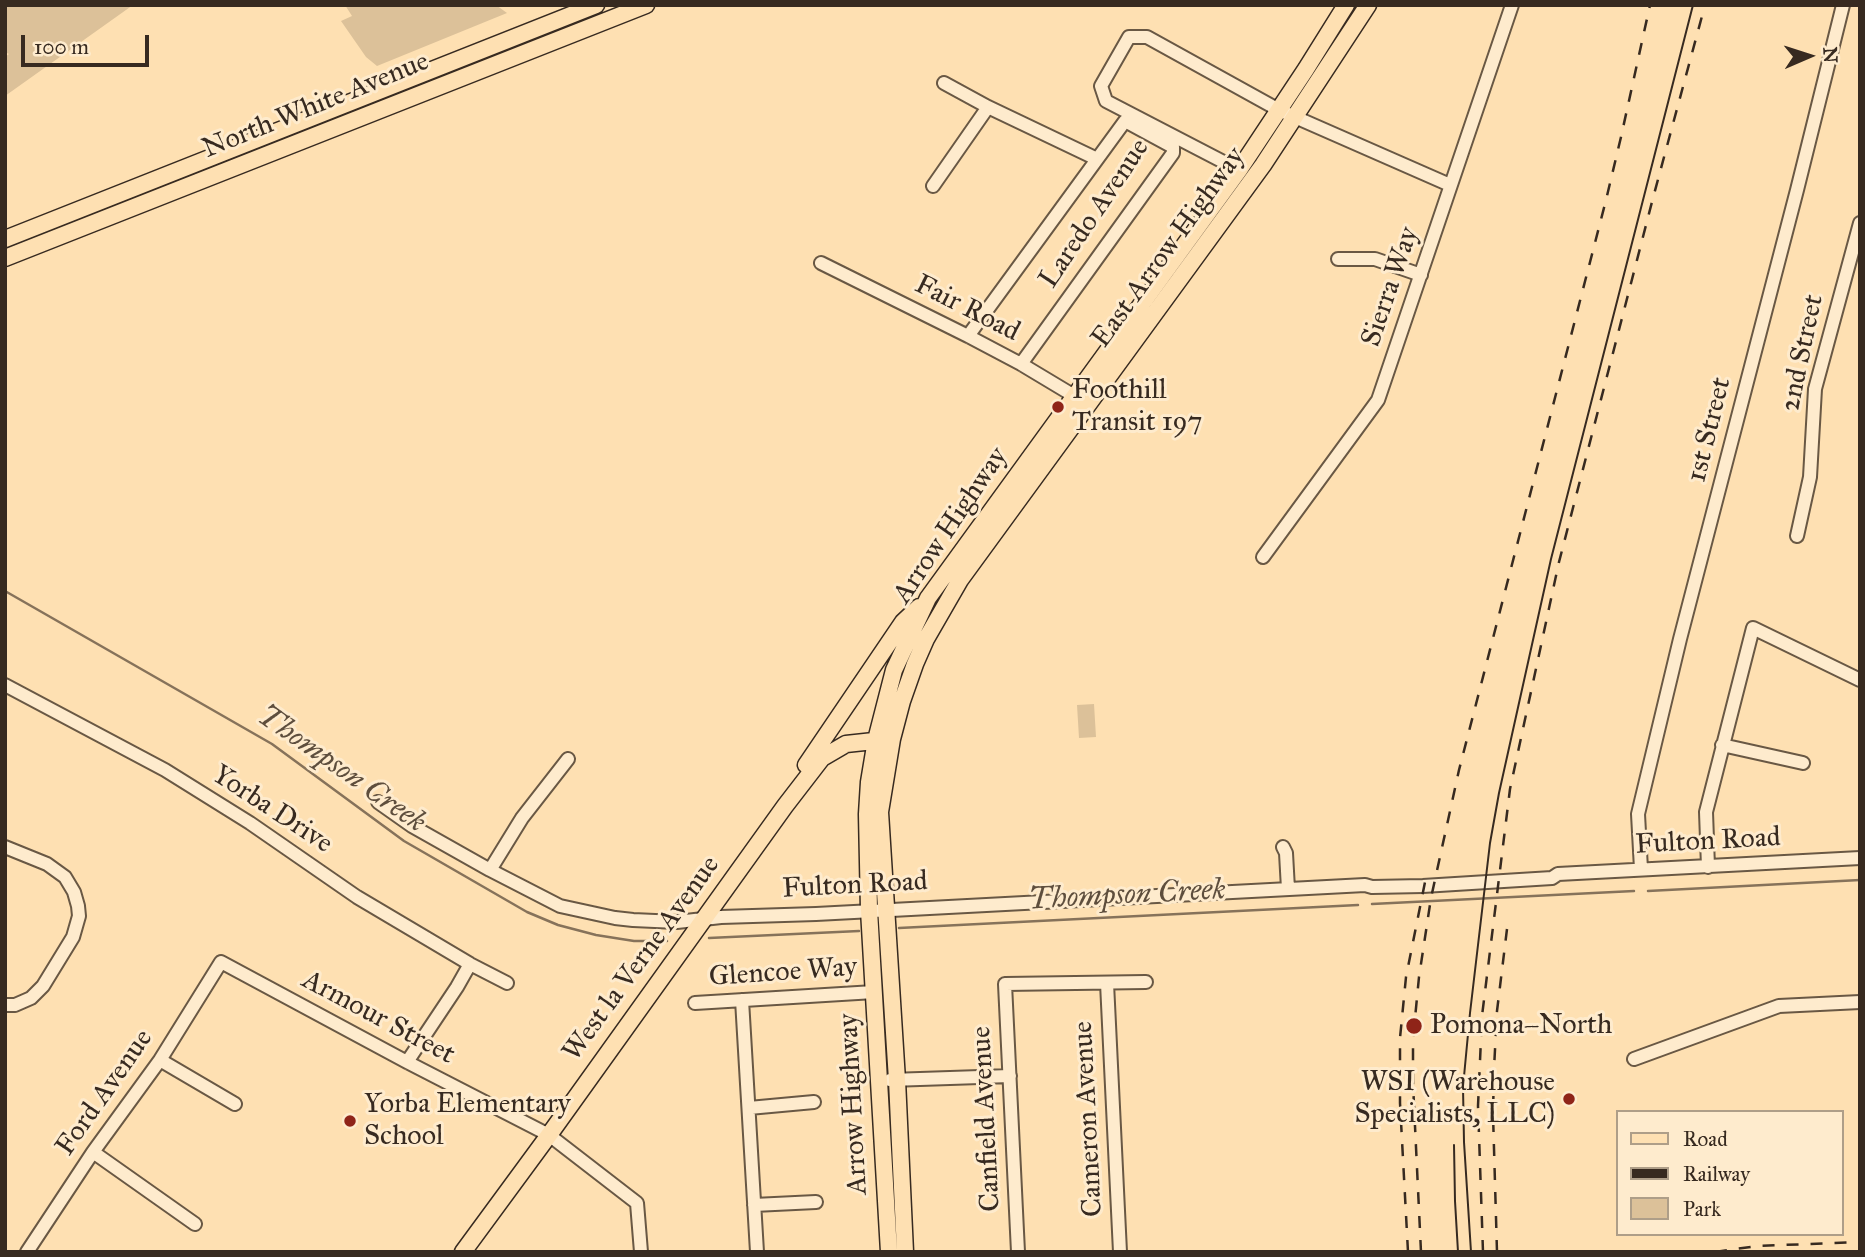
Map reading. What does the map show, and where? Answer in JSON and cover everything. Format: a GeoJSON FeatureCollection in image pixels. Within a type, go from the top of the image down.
{"type":"FeatureCollection","features":[{"type":"Feature","properties":{"kind":"main road","name":"North White Avenue"},"geometry":{"type":"LineString","coordinates":[[5,239],[596,5]]}},
{"type":"Feature","properties":{"kind":"main road","name":"North White Avenue"},"geometry":{"type":"LineString","coordinates":[[5,258],[646,5]]}},
{"type":"Feature","properties":{"kind":"main road","name":"Arrow Highway"},"geometry":{"type":"LineString","coordinates":[[905,1252],[880,812],[884,740],[894,670],[928,598],[1081,400],[1239,170],[1346,5]]}},
{"type":"Feature","properties":{"kind":"main road","name":"East Arrow Highway"},"geometry":{"type":"LineString","coordinates":[[884,740],[915,664],[943,607],[1081,400],[1263,165],[1368,5]]}},
{"type":"Feature","properties":{"kind":"main road"},"geometry":{"type":"LineString","coordinates":[[785,806],[785,794],[903,622],[928,598]]}},
{"type":"Feature","properties":{"kind":"main road","name":"Arrow Highway"},"geometry":{"type":"LineString","coordinates":[[884,740],[869,782],[867,814],[869,910],[889,1252]]}},
{"type":"Feature","properties":{"kind":"main road","name":"West la Verne Avenue"},"geometry":{"type":"LineString","coordinates":[[463,1252],[822,758],[846,744],[884,740]]}},
{"type":"Feature","properties":{"kind":"street","name":"Sierra Way"},"geometry":{"type":"LineString","coordinates":[[1263,557],[1378,400],[1512,5]]}},
{"type":"Feature","properties":{"kind":"street","name":"1st Street"},"geometry":{"type":"LineString","coordinates":[[1640,869],[1638,814],[1680,639],[1843,5]]}},
{"type":"Feature","properties":{"kind":"street"},"geometry":{"type":"LineString","coordinates":[[1239,170],[1106,101],[1101,86],[1129,37],[1147,37],[1279,110],[1450,184]]}},
{"type":"Feature","properties":{"kind":"street"},"geometry":{"type":"LineString","coordinates":[[944,83],[1097,159]]}},
{"type":"Feature","properties":{"kind":"street"},"geometry":{"type":"LineString","coordinates":[[933,186],[988,107]]}},
{"type":"Feature","properties":{"kind":"street","name":"Laredo Avenue"},"geometry":{"type":"LineString","coordinates":[[968,336],[1125,121],[1172,147],[1173,153],[1021,364]]}},
{"type":"Feature","properties":{"kind":"street","name":"2nd Street"},"geometry":{"type":"LineString","coordinates":[[1797,536],[1810,477],[1815,389],[1859,230]]}},
{"type":"Feature","properties":{"kind":"street"},"geometry":{"type":"LineString","coordinates":[[1338,259],[1374,259],[1421,275]]}},
{"type":"Feature","properties":{"kind":"street","name":"Fair Road"},"geometry":{"type":"LineString","coordinates":[[821,263],[968,336],[1081,400]]}},
{"type":"Feature","properties":{"kind":"street"},"geometry":{"type":"LineString","coordinates":[[928,598],[943,607]]}},
{"type":"Feature","properties":{"kind":"street"},"geometry":{"type":"LineString","coordinates":[[1708,867],[1706,812],[1753,628],[1860,680]]}},
{"type":"Feature","properties":{"kind":"street","name":"Yorba Drive"},"geometry":{"type":"LineString","coordinates":[[5,685],[165,770],[250,823],[358,897],[507,983]]}},
{"type":"Feature","properties":{"kind":"street"},"geometry":{"type":"LineString","coordinates":[[1722,745],[1803,763]]}},
{"type":"Feature","properties":{"kind":"street"},"geometry":{"type":"LineString","coordinates":[[490,870],[522,818],[568,759]]}},
{"type":"Feature","properties":{"kind":"street","name":"Fulton Road"},"geometry":{"type":"LineString","coordinates":[[378,802],[412,826],[560,906],[633,920],[677,922],[704,918],[1365,885],[1423,886],[1552,878],[1558,874],[1860,858]]}},
{"type":"Feature","properties":{"kind":"street"},"geometry":{"type":"LineString","coordinates":[[5,847],[47,864],[65,877],[74,892],[79,916],[73,937],[43,986],[31,999],[15,1005],[5,1005]]}},
{"type":"Feature","properties":{"kind":"street"},"geometry":{"type":"LineString","coordinates":[[1283,847],[1286,853],[1288,889]]}},
{"type":"Feature","properties":{"kind":"street","name":"Armour Street"},"geometry":{"type":"LineString","coordinates":[[222,962],[549,1135],[637,1203],[641,1252]]}},
{"type":"Feature","properties":{"kind":"street","name":"Ford Avenue"},"geometry":{"type":"LineString","coordinates":[[28,1251],[160,1059],[222,962]]}},
{"type":"Feature","properties":{"kind":"street"},"geometry":{"type":"LineString","coordinates":[[407,1062],[470,964]]}},
{"type":"Feature","properties":{"kind":"street"},"geometry":{"type":"LineString","coordinates":[[1107,983],[1146,982]]}},
{"type":"Feature","properties":{"kind":"street","name":"Canfield Avenue"},"geometry":{"type":"LineString","coordinates":[[1018,1252],[1005,984],[1107,983]]}},
{"type":"Feature","properties":{"kind":"street","name":"Cameron Avenue"},"geometry":{"type":"LineString","coordinates":[[1107,983],[1120,1252]]}},
{"type":"Feature","properties":{"kind":"street","name":"Glencoe Way"},"geometry":{"type":"LineString","coordinates":[[695,1003],[874,992]]}},
{"type":"Feature","properties":{"kind":"street"},"geometry":{"type":"LineString","coordinates":[[742,1000],[757,1252]]}},
{"type":"Feature","properties":{"kind":"street"},"geometry":{"type":"LineString","coordinates":[[1634,1059],[1778,1007],[1860,1002]]}},
{"type":"Feature","properties":{"kind":"street"},"geometry":{"type":"LineString","coordinates":[[160,1059],[235,1104]]}},
{"type":"Feature","properties":{"kind":"street"},"geometry":{"type":"LineString","coordinates":[[880,1081],[1010,1076]]}},
{"type":"Feature","properties":{"kind":"street"},"geometry":{"type":"LineString","coordinates":[[748,1108],[814,1102]]}},
{"type":"Feature","properties":{"kind":"street"},"geometry":{"type":"LineString","coordinates":[[93,1153],[195,1224]]}},
{"type":"Feature","properties":{"kind":"street"},"geometry":{"type":"LineString","coordinates":[[754,1205],[816,1202]]}},
{"type":"Feature","properties":{"kind":"green space"},"geometry":{"type":"Polygon","coordinates":[[[5,5],[133,5],[5,96],[5,57],[9,54],[5,52],[5,5]]]}},
{"type":"Feature","properties":{"kind":"green space"},"geometry":{"type":"Polygon","coordinates":[[[345,5],[496,5],[507,13],[377,66],[366,57],[341,21],[352,16],[345,5]]]}},
{"type":"Feature","properties":{"kind":"green space"},"geometry":{"type":"Polygon","coordinates":[[[1094,704],[1096,737],[1079,738],[1077,705],[1094,704]]]}},
{"type":"Feature","properties":{"kind":"waterway","name":"Thompson Creek"},"geometry":{"type":"LineString","coordinates":[[5,591],[272,744],[404,841],[527,912],[558,925],[596,935],[634,941],[667,941]]}},
{"type":"Feature","properties":{"kind":"waterway","name":"Thompson Creek"},"geometry":{"type":"LineString","coordinates":[[1648,891],[1860,880]]}},
{"type":"Feature","properties":{"kind":"waterway","name":"Thompson Creek"},"geometry":{"type":"LineString","coordinates":[[1372,904],[1634,891]]}},
{"type":"Feature","properties":{"kind":"waterway","name":"Thompson Creek"},"geometry":{"type":"LineString","coordinates":[[899,928],[1358,905]]}},
{"type":"Feature","properties":{"kind":"waterway","name":"Thompson Creek"},"geometry":{"type":"LineString","coordinates":[[709,938],[859,931]]}},
{"type":"Feature","properties":{"kind":"tram line"},"geometry":{"type":"LineString","coordinates":[[1471,1252],[1463,1087],[1490,843],[1551,559],[1693,5]]}},
{"type":"Feature","properties":{"kind":"tram line"},"geometry":{"type":"LineString","coordinates":[[1454,1145],[1458,1252]]}},
{"type":"Feature","properties":{"kind":"railway"},"geometry":{"type":"LineString","coordinates":[[1421,1252],[1413,1039],[1431,898],[1459,770],[1606,200],[1650,5]]}},
{"type":"Feature","properties":{"kind":"railway"},"geometry":{"type":"LineString","coordinates":[[1483,1252],[1478,1106],[1482,1016],[1510,789],[1559,562],[1705,5]]}},
{"type":"Feature","properties":{"kind":"railway"},"geometry":{"type":"LineString","coordinates":[[1408,1252],[1400,1103],[1400,1038],[1406,977],[1426,877]]}},
{"type":"Feature","properties":{"kind":"railway"},"geometry":{"type":"LineString","coordinates":[[1497,1252],[1494,1069],[1497,1011],[1507,929]]}},
{"type":"Feature","properties":{"kind":"railway"},"geometry":{"type":"LineString","coordinates":[[1715,1252],[1757,1246],[1860,1242]]}},
{"type":"Feature","properties":{"kind":"place","name":"Foothill Transit 197"},"geometry":{"type":"Point","coordinates":[1058,407]}},
{"type":"Feature","properties":{"kind":"place","name":"Pomona–North"},"geometry":{"type":"Point","coordinates":[1414,1026]}},
{"type":"Feature","properties":{"kind":"place","name":"WSI (Warehouse Specialists, LLC)"},"geometry":{"type":"Point","coordinates":[1569,1099]}},
{"type":"Feature","properties":{"kind":"place","name":"Yorba Elementary School"},"geometry":{"type":"Point","coordinates":[350,1121]}}]}
